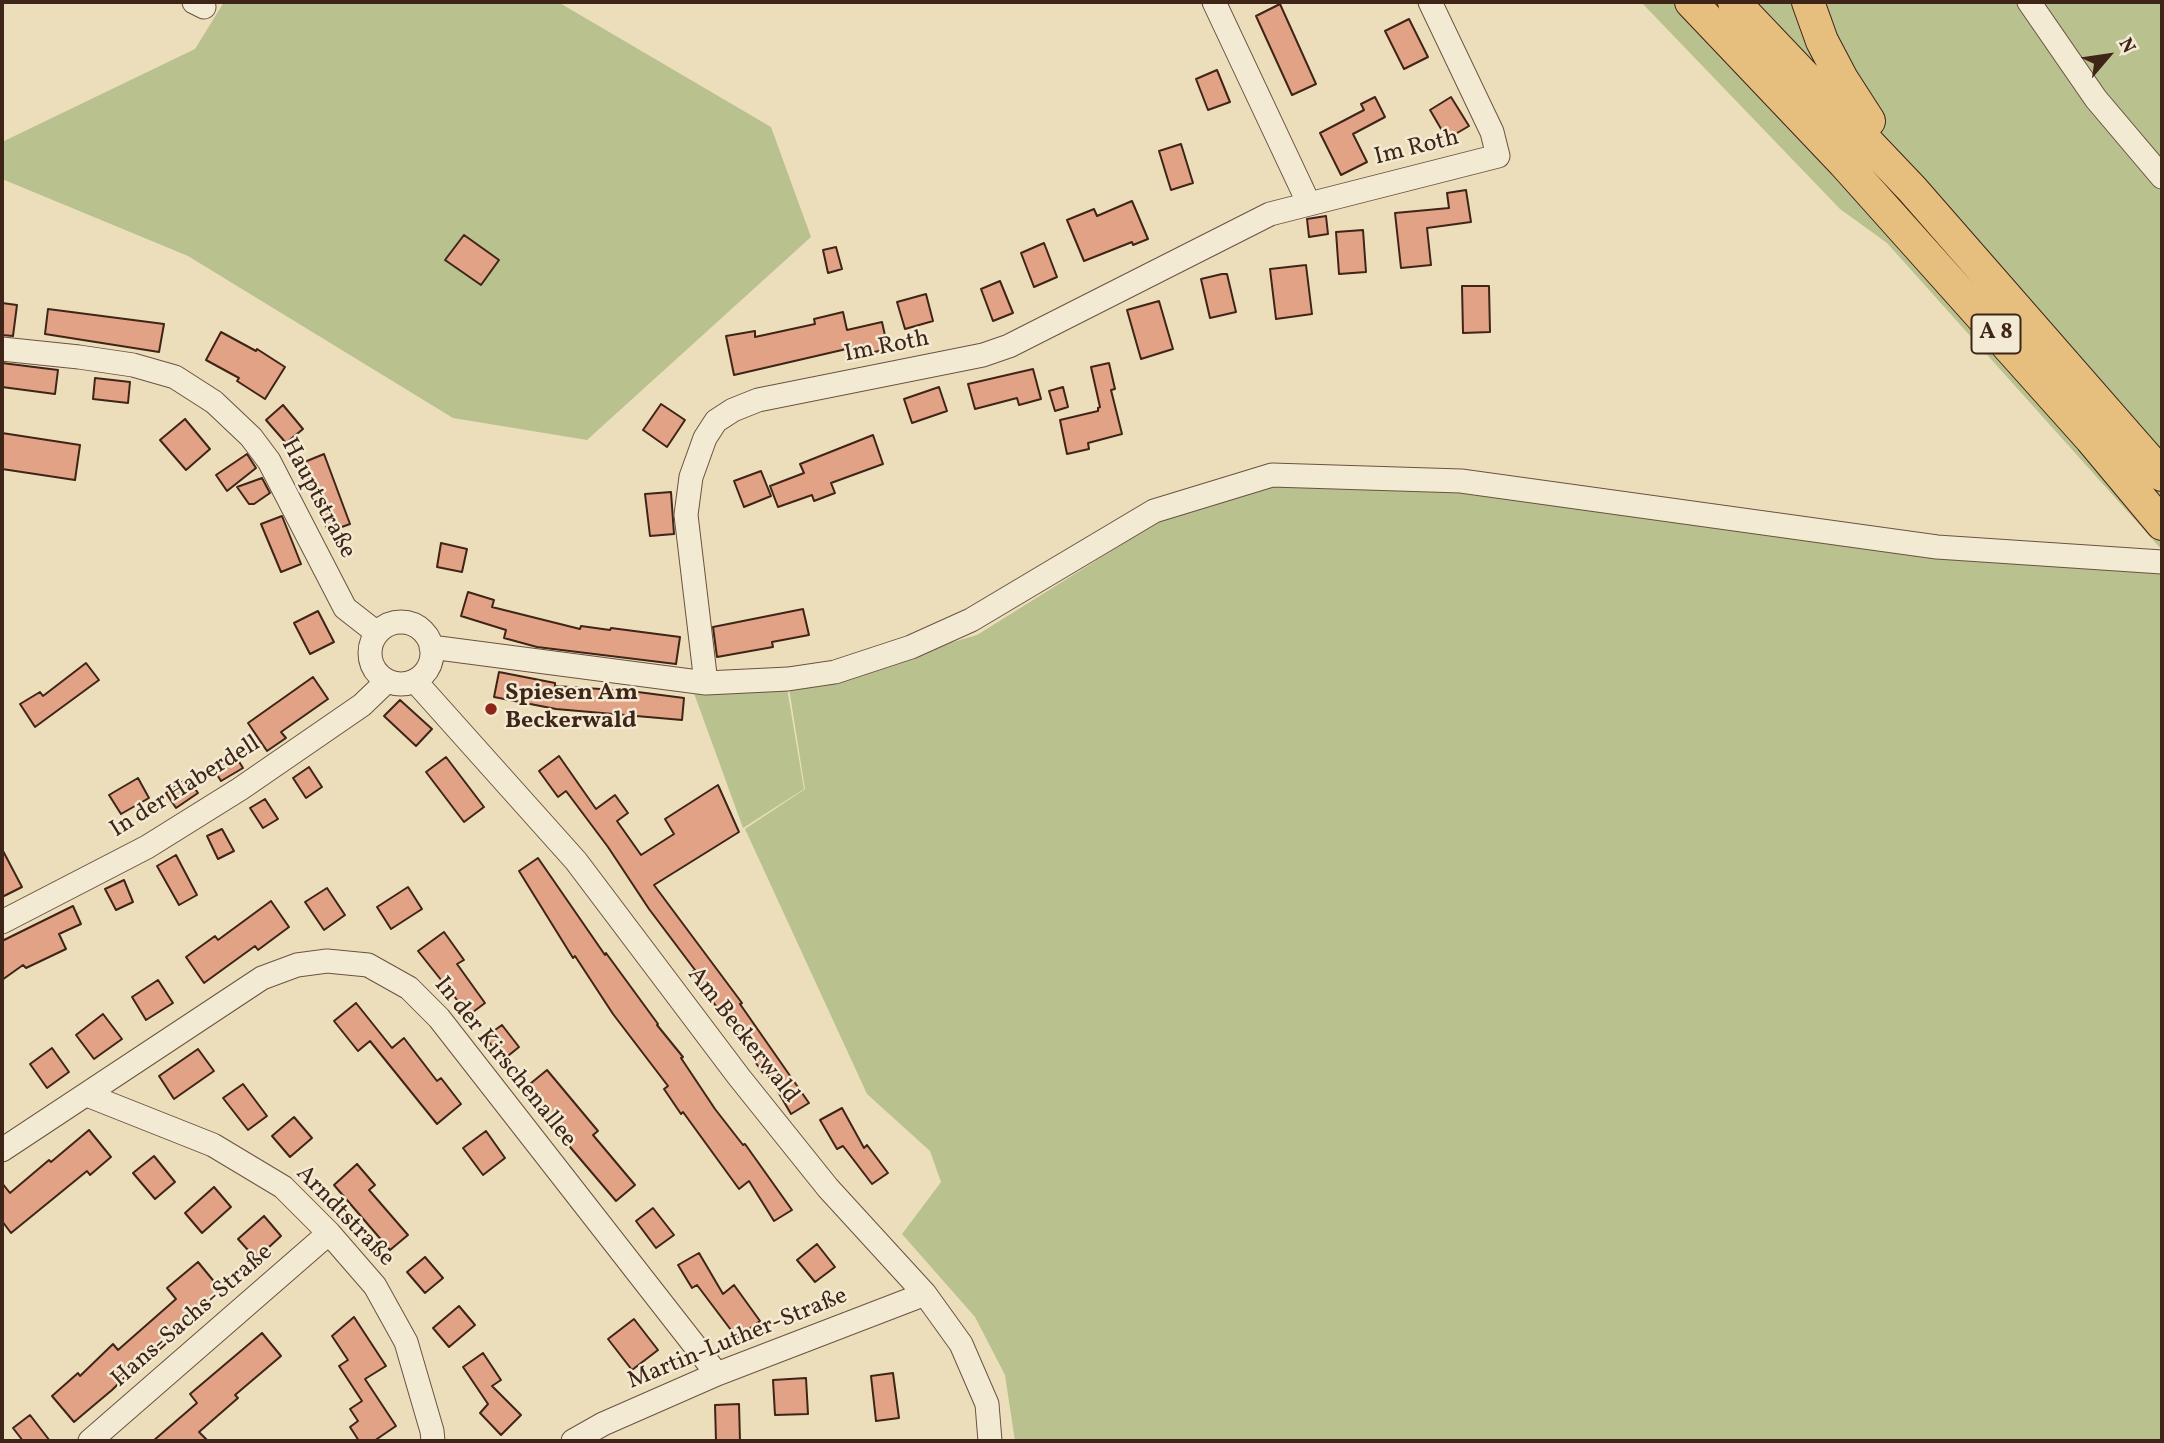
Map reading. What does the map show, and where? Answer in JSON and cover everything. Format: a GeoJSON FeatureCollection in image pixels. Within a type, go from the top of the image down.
{"type":"FeatureCollection","features":[{"type":"Feature","properties":{"kind":"highway","name":"A 8"},"geometry":{"type":"LineString","coordinates":[[1691,2],[1844,163],[2155,515]]}},
{"type":"Feature","properties":{"kind":"highway","name":"A 8"},"geometry":{"type":"LineString","coordinates":[[1734,2],[1912,189],[2162,475]]}},
{"type":"Feature","properties":{"kind":"highway"},"geometry":{"type":"LineString","coordinates":[[1808,2],[1822,41],[1842,79],[1864,115],[1896,151],[1912,189]]}},
{"type":"Feature","properties":{"kind":"street"},"geometry":{"type":"LineString","coordinates":[[1214,2],[1309,204]]}},
{"type":"Feature","properties":{"kind":"street","name":"Im Roth"},"geometry":{"type":"LineString","coordinates":[[706,683],[686,515],[691,477],[705,438],[716,421],[733,410],[758,400],[983,355],[1009,346],[1270,214],[1499,156],[1492,132],[1430,2]]}},
{"type":"Feature","properties":{"kind":"street"},"geometry":{"type":"LineString","coordinates":[[2029,2],[2096,99],[2162,177]]}},
{"type":"Feature","properties":{"kind":"street","name":"Hauptstraße"},"geometry":{"type":"LineString","coordinates":[[2,349],[133,365],[175,377],[214,402],[251,436],[269,461],[345,608],[377,633]]}},
{"type":"Feature","properties":{"kind":"street"},"geometry":{"type":"LineString","coordinates":[[431,647],[706,683],[788,679],[835,672],[911,647],[971,620],[1154,511],[1272,475],[1461,481],[1937,547],[2162,562]]}},
{"type":"Feature","properties":{"kind":"street"},"geometry":{"type":"LineString","coordinates":[[392,624],[410,624],[425,634],[431,647],[429,667],[415,681],[396,684],[387,681],[379,676],[370,660],[369,650],[377,633],[392,624]]}},
{"type":"Feature","properties":{"kind":"street","name":"In der Haberdell"},"geometry":{"type":"LineString","coordinates":[[2,922],[147,847],[240,789],[362,705],[387,681]]}},
{"type":"Feature","properties":{"kind":"street","name":"Am Beckerwald"},"geometry":{"type":"LineString","coordinates":[[415,681],[576,861],[739,1077],[828,1188],[925,1294],[961,1344],[986,1404],[990,1441]]}},
{"type":"Feature","properties":{"kind":"street","name":"In der Kirschenallee"},"geometry":{"type":"LineString","coordinates":[[2,1150],[262,978],[297,965],[327,961],[368,965],[409,988],[439,1018],[717,1374]]}},
{"type":"Feature","properties":{"kind":"street","name":"Arndtstraße"},"geometry":{"type":"LineString","coordinates":[[87,1095],[213,1145],[283,1186],[329,1233],[374,1286],[406,1342],[433,1441]]}},
{"type":"Feature","properties":{"kind":"street","name":"Hans-Sachs-Straße"},"geometry":{"type":"LineString","coordinates":[[90,1441],[329,1233]]}},
{"type":"Feature","properties":{"kind":"street","name":"Martin-Luther-Straße"},"geometry":{"type":"LineString","coordinates":[[573,1441],[603,1424],[717,1374],[925,1294]]}},
{"type":"Feature","properties":{"kind":"green space"},"geometry":{"type":"Polygon","coordinates":[[[224,2],[558,2],[771,127],[811,237],[587,440],[453,418],[188,256],[2,179],[2,142],[195,49],[224,2]]]}},
{"type":"Feature","properties":{"kind":"green space"},"geometry":{"type":"Polygon","coordinates":[[[1641,2],[2162,2],[2162,550],[1887,243],[1840,209],[1641,2]]]}},
{"type":"Feature","properties":{"kind":"green space"},"geometry":{"type":"Polygon","coordinates":[[[1274,479],[1449,490],[2162,568],[2162,1441],[1015,1441],[1005,1375],[975,1317],[902,1234],[941,1182],[930,1151],[867,1094],[745,829],[805,789],[788,682],[838,676],[977,635],[1161,520],[1274,479]]]}},
{"type":"Feature","properties":{"kind":"green space"},"geometry":{"type":"Polygon","coordinates":[[[786,682],[804,789],[743,828],[691,685],[786,682]]]}},
{"type":"Feature","properties":{"kind":"building"},"geometry":{"type":"Polygon","coordinates":[[[1280,4],[1316,84],[1292,95],[1256,16],[1280,4]]]}},
{"type":"Feature","properties":{"kind":"building"},"geometry":{"type":"Polygon","coordinates":[[[1409,19],[1428,57],[1404,69],[1385,31],[1409,19]]]}},
{"type":"Feature","properties":{"kind":"building"},"geometry":{"type":"Polygon","coordinates":[[[1217,70],[1230,102],[1208,110],[1196,79],[1217,70]]]}},
{"type":"Feature","properties":{"kind":"building"},"geometry":{"type":"Polygon","coordinates":[[[1375,97],[1385,117],[1353,134],[1367,162],[1341,175],[1320,133],[1364,110],[1361,104],[1375,97]]]}},
{"type":"Feature","properties":{"kind":"building"},"geometry":{"type":"Polygon","coordinates":[[[1451,97],[1469,126],[1447,139],[1430,110],[1451,97]]]}},
{"type":"Feature","properties":{"kind":"building"},"geometry":{"type":"Polygon","coordinates":[[[1181,144],[1193,183],[1171,190],[1159,151],[1181,144]]]}},
{"type":"Feature","properties":{"kind":"building"},"geometry":{"type":"Polygon","coordinates":[[[1466,190],[1471,222],[1427,228],[1431,265],[1401,268],[1395,213],[1449,208],[1447,193],[1466,190]]]}},
{"type":"Feature","properties":{"kind":"building"},"geometry":{"type":"Polygon","coordinates":[[[1132,201],[1148,239],[1133,245],[1132,242],[1084,261],[1067,220],[1094,209],[1097,216],[1132,201]]]}},
{"type":"Feature","properties":{"kind":"building"},"geometry":{"type":"Polygon","coordinates":[[[1326,216],[1328,234],[1309,237],[1307,219],[1326,216]]]}},
{"type":"Feature","properties":{"kind":"building"},"geometry":{"type":"Polygon","coordinates":[[[1363,230],[1366,272],[1339,274],[1336,232],[1363,230]]]}},
{"type":"Feature","properties":{"kind":"building"},"geometry":{"type":"Polygon","coordinates":[[[464,235],[499,260],[481,285],[445,260],[464,235]]]}},
{"type":"Feature","properties":{"kind":"building"},"geometry":{"type":"Polygon","coordinates":[[[1044,243],[1057,277],[1034,287],[1021,253],[1044,243]]]}},
{"type":"Feature","properties":{"kind":"building"},"geometry":{"type":"Polygon","coordinates":[[[836,247],[842,269],[828,273],[823,250],[836,247]]]}},
{"type":"Feature","properties":{"kind":"building"},"geometry":{"type":"Polygon","coordinates":[[[1306,265],[1312,314],[1276,319],[1270,269],[1306,265]]]}},
{"type":"Feature","properties":{"kind":"building"},"geometry":{"type":"Polygon","coordinates":[[[1227,274],[1236,312],[1210,318],[1201,279],[1227,274]]]}},
{"type":"Feature","properties":{"kind":"building"},"geometry":{"type":"Polygon","coordinates":[[[1000,281],[1013,313],[993,321],[981,289],[1000,281]]]}},
{"type":"Feature","properties":{"kind":"building"},"geometry":{"type":"Polygon","coordinates":[[[1462,286],[1489,286],[1490,332],[1463,333],[1462,286]]]}},
{"type":"Feature","properties":{"kind":"building"},"geometry":{"type":"Polygon","coordinates":[[[926,294],[933,321],[905,329],[897,302],[926,294]]]}},
{"type":"Feature","properties":{"kind":"building"},"geometry":{"type":"Polygon","coordinates":[[[1159,301],[1173,349],[1141,359],[1127,310],[1159,301]]]}},
{"type":"Feature","properties":{"kind":"building"},"geometry":{"type":"Polygon","coordinates":[[[2,303],[17,305],[13,336],[2,335],[2,303]]]}},
{"type":"Feature","properties":{"kind":"building"},"geometry":{"type":"Polygon","coordinates":[[[48,309],[164,324],[159,352],[45,334],[48,309]]]}},
{"type":"Feature","properties":{"kind":"building"},"geometry":{"type":"Polygon","coordinates":[[[843,312],[847,330],[882,322],[888,349],[870,353],[868,344],[734,375],[726,336],[755,331],[755,337],[815,324],[814,319],[843,312]]]}},
{"type":"Feature","properties":{"kind":"building"},"geometry":{"type":"Polygon","coordinates":[[[221,332],[256,351],[257,349],[285,367],[265,399],[237,381],[239,378],[206,360],[221,332]]]}},
{"type":"Feature","properties":{"kind":"building"},"geometry":{"type":"Polygon","coordinates":[[[2,363],[58,370],[55,394],[2,387],[2,363]]]}},
{"type":"Feature","properties":{"kind":"building"},"geometry":{"type":"Polygon","coordinates":[[[1109,363],[1115,389],[1111,390],[1122,434],[1088,443],[1089,449],[1067,454],[1060,420],[1098,411],[1100,407],[1091,367],[1109,363]]]}},
{"type":"Feature","properties":{"kind":"building"},"geometry":{"type":"Polygon","coordinates":[[[1033,369],[1041,399],[1019,405],[1017,398],[975,409],[968,384],[1033,369]]]}},
{"type":"Feature","properties":{"kind":"building"},"geometry":{"type":"Polygon","coordinates":[[[95,378],[130,382],[128,403],[93,399],[95,378]]]}},
{"type":"Feature","properties":{"kind":"building"},"geometry":{"type":"Polygon","coordinates":[[[939,387],[947,411],[912,423],[904,399],[939,387]]]}},
{"type":"Feature","properties":{"kind":"building"},"geometry":{"type":"Polygon","coordinates":[[[1063,387],[1068,407],[1055,411],[1049,391],[1063,387]]]}},
{"type":"Feature","properties":{"kind":"building"},"geometry":{"type":"Polygon","coordinates":[[[661,404],[685,420],[667,447],[643,430],[661,404]]]}},
{"type":"Feature","properties":{"kind":"building"},"geometry":{"type":"Polygon","coordinates":[[[283,405],[303,429],[286,443],[266,420],[283,405]]]}},
{"type":"Feature","properties":{"kind":"building"},"geometry":{"type":"Polygon","coordinates":[[[185,419],[210,449],[186,470],[160,440],[185,419]]]}},
{"type":"Feature","properties":{"kind":"building"},"geometry":{"type":"Polygon","coordinates":[[[2,433],[80,445],[75,480],[2,469],[2,433]]]}},
{"type":"Feature","properties":{"kind":"building"},"geometry":{"type":"Polygon","coordinates":[[[873,435],[883,464],[831,483],[835,493],[814,501],[812,495],[778,507],[770,486],[804,473],[800,464],[873,435]]]}},
{"type":"Feature","properties":{"kind":"building"},"geometry":{"type":"Polygon","coordinates":[[[247,454],[256,468],[227,491],[216,475],[247,454]]]}},
{"type":"Feature","properties":{"kind":"building"},"geometry":{"type":"Polygon","coordinates":[[[324,454],[350,524],[328,532],[302,463],[324,454]]]}},
{"type":"Feature","properties":{"kind":"building"},"geometry":{"type":"Polygon","coordinates":[[[761,471],[771,496],[744,507],[734,481],[761,471]]]}},
{"type":"Feature","properties":{"kind":"building"},"geometry":{"type":"Polygon","coordinates":[[[262,478],[270,493],[254,504],[249,504],[237,487],[262,478]]]}},
{"type":"Feature","properties":{"kind":"building"},"geometry":{"type":"Polygon","coordinates":[[[671,492],[674,534],[650,536],[645,494],[671,492]]]}},
{"type":"Feature","properties":{"kind":"building"},"geometry":{"type":"Polygon","coordinates":[[[282,516],[301,564],[281,572],[261,524],[282,516]]]}},
{"type":"Feature","properties":{"kind":"building"},"geometry":{"type":"Polygon","coordinates":[[[441,543],[467,549],[462,572],[437,567],[441,543]]]}},
{"type":"Feature","properties":{"kind":"building"},"geometry":{"type":"Polygon","coordinates":[[[468,592],[494,600],[492,607],[580,629],[581,626],[611,628],[680,637],[676,664],[537,647],[504,638],[506,630],[461,616],[468,592]]]}},
{"type":"Feature","properties":{"kind":"building"},"geometry":{"type":"Polygon","coordinates":[[[803,609],[809,635],[772,642],[773,647],[717,657],[713,627],[803,609]]]}},
{"type":"Feature","properties":{"kind":"building"},"geometry":{"type":"Polygon","coordinates":[[[318,611],[334,642],[310,654],[294,623],[318,611]]]}},
{"type":"Feature","properties":{"kind":"building"},"geometry":{"type":"Polygon","coordinates":[[[86,663],[99,680],[35,727],[20,704],[40,692],[43,696],[86,663]]]}},
{"type":"Feature","properties":{"kind":"building"},"geometry":{"type":"Polygon","coordinates":[[[499,672],[555,683],[555,686],[684,698],[682,720],[556,709],[494,697],[499,672]]]}},
{"type":"Feature","properties":{"kind":"building"},"geometry":{"type":"Polygon","coordinates":[[[313,677],[328,699],[281,732],[286,738],[267,751],[248,723],[313,677]]]}},
{"type":"Feature","properties":{"kind":"building"},"geometry":{"type":"Polygon","coordinates":[[[400,700],[432,729],[416,746],[384,716],[400,700]]]}},
{"type":"Feature","properties":{"kind":"building"},"geometry":{"type":"Polygon","coordinates":[[[233,752],[243,768],[221,781],[211,765],[233,752]]]}},
{"type":"Feature","properties":{"kind":"building"},"geometry":{"type":"Polygon","coordinates":[[[559,756],[596,809],[615,795],[628,813],[617,821],[641,855],[674,834],[665,819],[718,785],[739,832],[654,885],[742,1003],[740,1004],[809,1103],[791,1114],[766,1071],[763,1073],[692,972],[695,970],[649,909],[608,847],[566,791],[558,797],[539,771],[559,756]]]}},
{"type":"Feature","properties":{"kind":"building"},"geometry":{"type":"Polygon","coordinates":[[[446,757],[484,807],[464,822],[426,772],[446,757]]]}},
{"type":"Feature","properties":{"kind":"building"},"geometry":{"type":"Polygon","coordinates":[[[309,767],[322,787],[306,798],[293,778],[309,767]]]}},
{"type":"Feature","properties":{"kind":"building"},"geometry":{"type":"Polygon","coordinates":[[[138,778],[149,798],[121,814],[109,795],[138,778]]]}},
{"type":"Feature","properties":{"kind":"building"},"geometry":{"type":"Polygon","coordinates":[[[188,778],[198,793],[176,808],[166,793],[188,778]]]}},
{"type":"Feature","properties":{"kind":"building"},"geometry":{"type":"Polygon","coordinates":[[[265,799],[278,819],[263,828],[250,808],[265,799]]]}},
{"type":"Feature","properties":{"kind":"building"},"geometry":{"type":"Polygon","coordinates":[[[222,829],[234,851],[218,859],[207,836],[222,829]]]}},
{"type":"Feature","properties":{"kind":"building"},"geometry":{"type":"Polygon","coordinates":[[[2,849],[22,887],[2,897],[2,849]]]}},
{"type":"Feature","properties":{"kind":"building"},"geometry":{"type":"Polygon","coordinates":[[[176,855],[197,895],[179,905],[157,866],[176,855]]]}},
{"type":"Feature","properties":{"kind":"building"},"geometry":{"type":"Polygon","coordinates":[[[538,858],[605,955],[606,953],[683,1057],[681,1058],[715,1109],[743,1145],[745,1144],[792,1210],[774,1221],[749,1181],[739,1189],[683,1112],[681,1114],[664,1089],[668,1086],[613,1014],[575,956],[573,958],[519,871],[538,858]]]}},
{"type":"Feature","properties":{"kind":"building"},"geometry":{"type":"Polygon","coordinates":[[[124,880],[133,902],[116,910],[105,889],[124,880]]]}},
{"type":"Feature","properties":{"kind":"building"},"geometry":{"type":"Polygon","coordinates":[[[408,887],[422,909],[391,929],[377,907],[408,887]]]}},
{"type":"Feature","properties":{"kind":"building"},"geometry":{"type":"Polygon","coordinates":[[[327,888],[345,915],[324,930],[305,902],[327,888]]]}},
{"type":"Feature","properties":{"kind":"building"},"geometry":{"type":"Polygon","coordinates":[[[271,901],[289,927],[258,950],[255,946],[204,983],[186,957],[215,936],[218,940],[271,901]]]}},
{"type":"Feature","properties":{"kind":"building"},"geometry":{"type":"Polygon","coordinates":[[[73,906],[81,924],[59,934],[66,949],[26,968],[23,965],[2,980],[2,941],[73,906]]]}},
{"type":"Feature","properties":{"kind":"building"},"geometry":{"type":"Polygon","coordinates":[[[444,932],[464,960],[457,964],[485,1003],[469,1015],[418,951],[444,932]]]}},
{"type":"Feature","properties":{"kind":"building"},"geometry":{"type":"Polygon","coordinates":[[[158,980],[173,1003],[146,1020],[132,997],[158,980]]]}},
{"type":"Feature","properties":{"kind":"building"},"geometry":{"type":"Polygon","coordinates":[[[356,1003],[392,1048],[404,1038],[437,1081],[441,1078],[461,1104],[437,1124],[370,1041],[358,1051],[334,1021],[356,1003]]]}},
{"type":"Feature","properties":{"kind":"building"},"geometry":{"type":"Polygon","coordinates":[[[103,1014],[122,1039],[94,1059],[76,1035],[103,1014]]]}},
{"type":"Feature","properties":{"kind":"building"},"geometry":{"type":"Polygon","coordinates":[[[502,1025],[519,1047],[503,1060],[485,1037],[502,1025]]]}},
{"type":"Feature","properties":{"kind":"building"},"geometry":{"type":"Polygon","coordinates":[[[52,1048],[69,1072],[47,1088],[30,1064],[52,1048]]]}},
{"type":"Feature","properties":{"kind":"building"},"geometry":{"type":"Polygon","coordinates":[[[198,1049],[214,1071],[174,1099],[159,1076],[198,1049]]]}},
{"type":"Feature","properties":{"kind":"building"},"geometry":{"type":"Polygon","coordinates":[[[547,1070],[598,1131],[593,1135],[635,1185],[616,1201],[553,1127],[555,1125],[525,1088],[547,1070]]]}},
{"type":"Feature","properties":{"kind":"building"},"geometry":{"type":"Polygon","coordinates":[[[243,1084],[267,1116],[248,1130],[223,1098],[243,1084]]]}},
{"type":"Feature","properties":{"kind":"building"},"geometry":{"type":"Polygon","coordinates":[[[842,1108],[864,1148],[867,1145],[888,1173],[872,1184],[843,1146],[837,1149],[820,1120],[842,1108]]]}},
{"type":"Feature","properties":{"kind":"building"},"geometry":{"type":"Polygon","coordinates":[[[294,1117],[312,1138],[290,1157],[272,1136],[294,1117]]]}},
{"type":"Feature","properties":{"kind":"building"},"geometry":{"type":"Polygon","coordinates":[[[89,1130],[111,1157],[90,1175],[87,1171],[11,1233],[2,1221],[2,1183],[10,1193],[89,1130]]]}},
{"type":"Feature","properties":{"kind":"building"},"geometry":{"type":"Polygon","coordinates":[[[486,1131],[505,1158],[483,1175],[463,1148],[486,1131]]]}},
{"type":"Feature","properties":{"kind":"building"},"geometry":{"type":"Polygon","coordinates":[[[154,1156],[175,1182],[155,1199],[133,1173],[154,1156]]]}},
{"type":"Feature","properties":{"kind":"building"},"geometry":{"type":"Polygon","coordinates":[[[357,1164],[375,1185],[369,1190],[408,1235],[390,1250],[334,1185],[357,1164]]]}},
{"type":"Feature","properties":{"kind":"building"},"geometry":{"type":"Polygon","coordinates":[[[214,1187],[231,1207],[202,1233],[185,1213],[214,1187]]]}},
{"type":"Feature","properties":{"kind":"building"},"geometry":{"type":"Polygon","coordinates":[[[653,1208],[674,1235],[656,1248],[636,1221],[653,1208]]]}},
{"type":"Feature","properties":{"kind":"building"},"geometry":{"type":"Polygon","coordinates":[[[264,1216],[281,1236],[256,1259],[238,1239],[264,1216]]]}},
{"type":"Feature","properties":{"kind":"building"},"geometry":{"type":"Polygon","coordinates":[[[817,1244],[835,1267],[815,1282],[797,1260],[817,1244]]]}},
{"type":"Feature","properties":{"kind":"building"},"geometry":{"type":"Polygon","coordinates":[[[699,1253],[723,1294],[734,1285],[760,1321],[737,1338],[697,1285],[692,1288],[678,1265],[699,1253]]]}},
{"type":"Feature","properties":{"kind":"building"},"geometry":{"type":"Polygon","coordinates":[[[425,1257],[443,1278],[425,1293],[407,1272],[425,1257]]]}},
{"type":"Feature","properties":{"kind":"building"},"geometry":{"type":"Polygon","coordinates":[[[198,1262],[221,1290],[176,1328],[179,1332],[152,1356],[150,1353],[74,1422],[52,1396],[78,1373],[80,1376],[113,1344],[118,1350],[176,1299],[167,1288],[198,1262]]]}},
{"type":"Feature","properties":{"kind":"building"},"geometry":{"type":"Polygon","coordinates":[[[459,1306],[475,1325],[449,1347],[433,1328],[459,1306]]]}},
{"type":"Feature","properties":{"kind":"building"},"geometry":{"type":"Polygon","coordinates":[[[354,1317],[386,1366],[365,1379],[396,1426],[374,1441],[359,1441],[350,1427],[358,1421],[350,1409],[362,1401],[339,1366],[348,1360],[332,1336],[354,1317]]]}},
{"type":"Feature","properties":{"kind":"building"},"geometry":{"type":"Polygon","coordinates":[[[634,1319],[658,1350],[632,1370],[608,1339],[634,1319]]]}},
{"type":"Feature","properties":{"kind":"building"},"geometry":{"type":"Polygon","coordinates":[[[262,1333],[281,1356],[235,1395],[238,1398],[199,1432],[208,1441],[153,1441],[197,1403],[190,1394],[262,1333]]]}},
{"type":"Feature","properties":{"kind":"building"},"geometry":{"type":"Polygon","coordinates":[[[483,1353],[501,1380],[492,1386],[521,1415],[501,1435],[480,1413],[488,1404],[463,1367],[483,1353]]]}},
{"type":"Feature","properties":{"kind":"building"},"geometry":{"type":"Polygon","coordinates":[[[893,1373],[899,1418],[876,1421],[871,1376],[893,1373]]]}},
{"type":"Feature","properties":{"kind":"building"},"geometry":{"type":"Polygon","coordinates":[[[806,1378],[808,1414],[775,1415],[773,1380],[806,1378]]]}},
{"type":"Feature","properties":{"kind":"building"},"geometry":{"type":"Polygon","coordinates":[[[739,1404],[740,1441],[716,1441],[715,1405],[739,1404]]]}},
{"type":"Feature","properties":{"kind":"building"},"geometry":{"type":"Polygon","coordinates":[[[30,1415],[50,1441],[23,1441],[13,1428],[30,1415]]]}},
{"type":"Feature","properties":{"kind":"place","name":"Spiesen Am Beckerwald"},"geometry":{"type":"Point","coordinates":[491,709]}}]}
